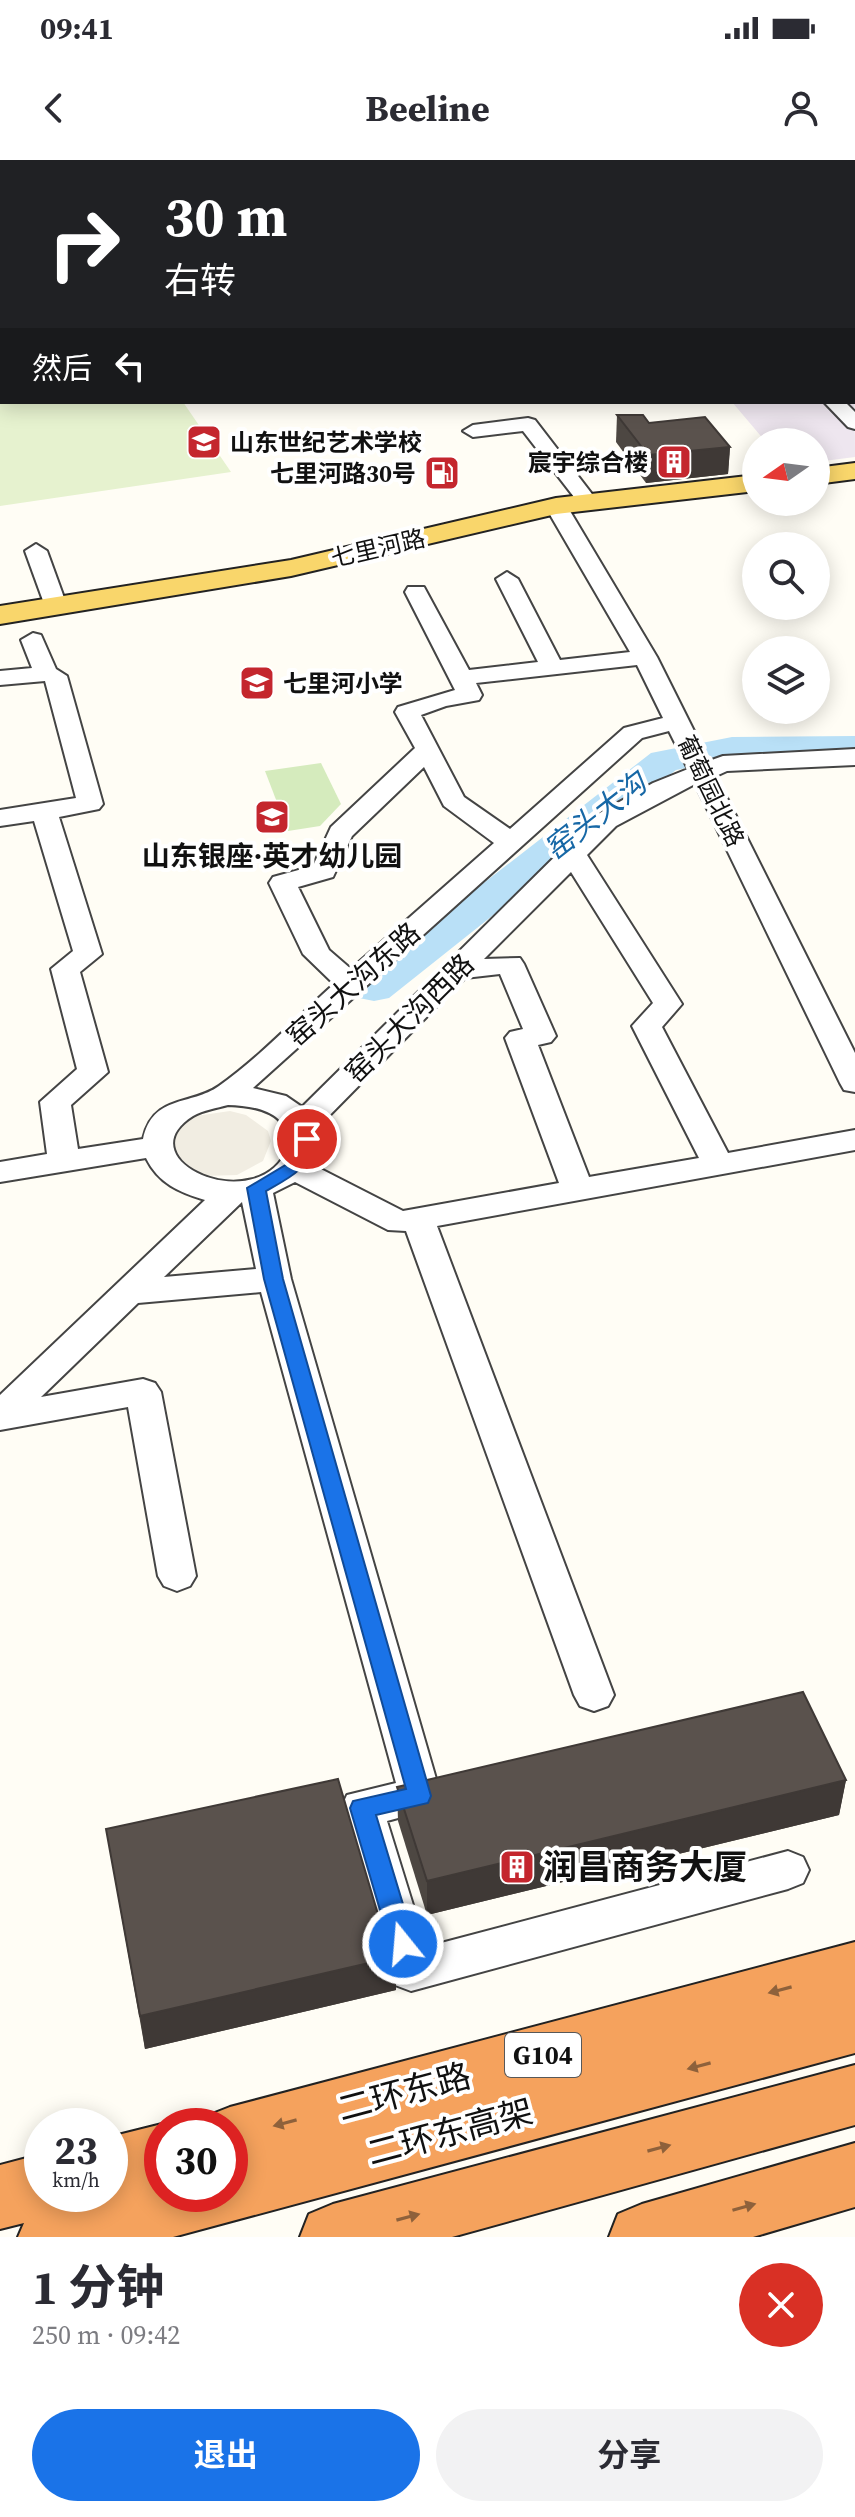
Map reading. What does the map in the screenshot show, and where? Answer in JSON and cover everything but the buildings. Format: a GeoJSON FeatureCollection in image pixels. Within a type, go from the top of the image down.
{"type":"FeatureCollection","features":[{"type":"Feature","properties":{"kind":"highway","name":"二环东路"},"geometry":{"type":"LineString","coordinates":[[248,2133],[855,1969]]}},
{"type":"Feature","properties":{"kind":"highway","name":"二环东高架"},"geometry":{"type":"LineString","coordinates":[[248,2185],[855,2024]]}},
{"type":"Feature","properties":{"kind":"highway"},"geometry":{"type":"LineString","coordinates":[[333,2237],[855,2095]]}},
{"type":"Feature","properties":{"kind":"highway"},"geometry":{"type":"LineString","coordinates":[[642,2237],[855,2175]]}},
{"type":"Feature","properties":{"kind":"highway"},"geometry":{"type":"LineString","coordinates":[[0,2197],[24,2191]]}},
{"type":"Feature","properties":{"kind":"highway"},"geometry":{"type":"LineString","coordinates":[[51,2237],[146,2212]]}},
{"type":"Feature","properties":{"kind":"main road"},"geometry":{"type":"LineString","coordinates":[[830,474],[855,471]]}},
{"type":"Feature","properties":{"kind":"main road","name":"七里河路"},"geometry":{"type":"LineString","coordinates":[[0,615],[291,568],[556,506],[742,485]]}},
{"type":"Feature","properties":{"kind":"street"},"geometry":{"type":"LineString","coordinates":[[836,404],[855,423]]}},
{"type":"Feature","properties":{"kind":"street"},"geometry":{"type":"LineString","coordinates":[[473,431],[528,424],[588,502]]}},
{"type":"Feature","properties":{"kind":"street","name":"葡萄园北路"},"geometry":{"type":"LineString","coordinates":[[556,506],[645,657],[855,1083]]}},
{"type":"Feature","properties":{"kind":"street"},"geometry":{"type":"LineString","coordinates":[[36,551],[56,606]]}},
{"type":"Feature","properties":{"kind":"street"},"geometry":{"type":"LineString","coordinates":[[507,579],[553,668]]}},
{"type":"Feature","properties":{"kind":"street"},"geometry":{"type":"LineString","coordinates":[[416,592],[470,695],[441,699],[407,712],[453,801],[512,843]]}},
{"type":"Feature","properties":{"kind":"street"},"geometry":{"type":"LineString","coordinates":[[33,640],[46,674]]}},
{"type":"Feature","properties":{"kind":"street"},"geometry":{"type":"LineString","coordinates":[[461,678],[645,657]]}},
{"type":"Feature","properties":{"kind":"street"},"geometry":{"type":"LineString","coordinates":[[0,678],[55,676],[90,804],[0,818]]}},
{"type":"Feature","properties":{"kind":"street","name":"窑头大沟东路"},"geometry":{"type":"LineString","coordinates":[[155,1147],[158,1132],[168,1118],[204,1099],[227,1095],[633,733],[677,722]]}},
{"type":"Feature","properties":{"kind":"street"},"geometry":{"type":"LineString","coordinates":[[352,985],[317,954],[283,883],[324,871],[340,833],[428,749]]}},
{"type":"Feature","properties":{"kind":"street","name":"窑头大沟西路"},"geometry":{"type":"LineString","coordinates":[[302,1125],[607,820],[662,788],[723,764],[855,757]]}},
{"type":"Feature","properties":{"kind":"street"},"geometry":{"type":"LineString","coordinates":[[44,811],[88,954],[65,969],[93,1072],[55,1102],[64,1162]]}},
{"type":"Feature","properties":{"kind":"street"},"geometry":{"type":"LineString","coordinates":[[573,854],[668,1004],[647,1026],[718,1164]]}},
{"type":"Feature","properties":{"kind":"street"},"geometry":{"type":"LineString","coordinates":[[455,971],[510,964],[541,1036],[520,1038],[578,1190]]}},
{"type":"Feature","properties":{"kind":"street"},"geometry":{"type":"LineString","coordinates":[[0,1416],[129,1292],[244,1190],[294,1168],[303,1154],[307,1139],[302,1125],[291,1112],[273,1102],[227,1095]]}},
{"type":"Feature","properties":{"kind":"street"},"geometry":{"type":"LineString","coordinates":[[294,1168],[399,1222],[855,1140]]}},
{"type":"Feature","properties":{"kind":"street"},"geometry":{"type":"LineString","coordinates":[[0,1172],[155,1147],[159,1162],[170,1175],[187,1185],[244,1190]]}},
{"type":"Feature","properties":{"kind":"street"},"geometry":{"type":"LineString","coordinates":[[244,1190],[274,1279],[420,1796],[362,1808],[411,1971],[788,1870]]}},
{"type":"Feature","properties":{"kind":"street"},"geometry":{"type":"LineString","coordinates":[[418,1219],[594,1695]]}},
{"type":"Feature","properties":{"kind":"street"},"geometry":{"type":"LineString","coordinates":[[129,1292],[274,1279]]}},
{"type":"Feature","properties":{"kind":"street"},"geometry":{"type":"LineString","coordinates":[[0,1416],[143,1392],[177,1576]]}},
{"type":"Feature","properties":{"kind":"shaded area"},"geometry":{"type":"Polygon","coordinates":[[[734,404],[855,404],[855,457],[830,460],[830,428],[754,428],[734,404]]]}},
{"type":"Feature","properties":{"kind":"shaded area"},"geometry":{"type":"Polygon","coordinates":[[[230,1111],[246,1115],[268,1131],[271,1141],[263,1161],[237,1175],[203,1176],[169,1155],[172,1133],[182,1123],[196,1116],[230,1111]]]}},
{"type":"Feature","properties":{"kind":"green space"},"geometry":{"type":"Polygon","coordinates":[[[0,404],[184,404],[231,472],[0,506],[0,404]]]}},
{"type":"Feature","properties":{"kind":"green space"},"geometry":{"type":"Polygon","coordinates":[[[321,763],[341,804],[320,826],[288,831],[265,771],[321,763]]]}},
{"type":"Feature","properties":{"kind":"waterway","name":"窑头大沟"},"geometry":{"type":"LineString","coordinates":[[374,989],[664,761],[732,748],[855,747]]}},
{"type":"Feature","properties":{"kind":"place","name":"山东世纪艺术学校"},"geometry":{"type":"Point","coordinates":[204,442]}},
{"type":"Feature","properties":{"kind":"place","name":"宸宇综合楼"},"geometry":{"type":"Point","coordinates":[674,462]}},
{"type":"Feature","properties":{"kind":"place","name":"七里河路30号"},"geometry":{"type":"Point","coordinates":[442,473]}},
{"type":"Feature","properties":{"kind":"place","name":"七里河小学"},"geometry":{"type":"Point","coordinates":[257,683]}},
{"type":"Feature","properties":{"kind":"place","name":"山东银座·英才幼儿园"},"geometry":{"type":"Point","coordinates":[272,817]}},
{"type":"Feature","properties":{"kind":"place","name":"润昌商务大厦"},"geometry":{"type":"Point","coordinates":[517,1867]}},
{"type":"Feature","properties":{"kind":"route"},"geometry":{"type":"LineString","coordinates":[[307,1139],[303,1154],[294,1168],[277,1180],[256,1188],[274,1279],[420,1796],[362,1808],[403,1944]]}}]}
